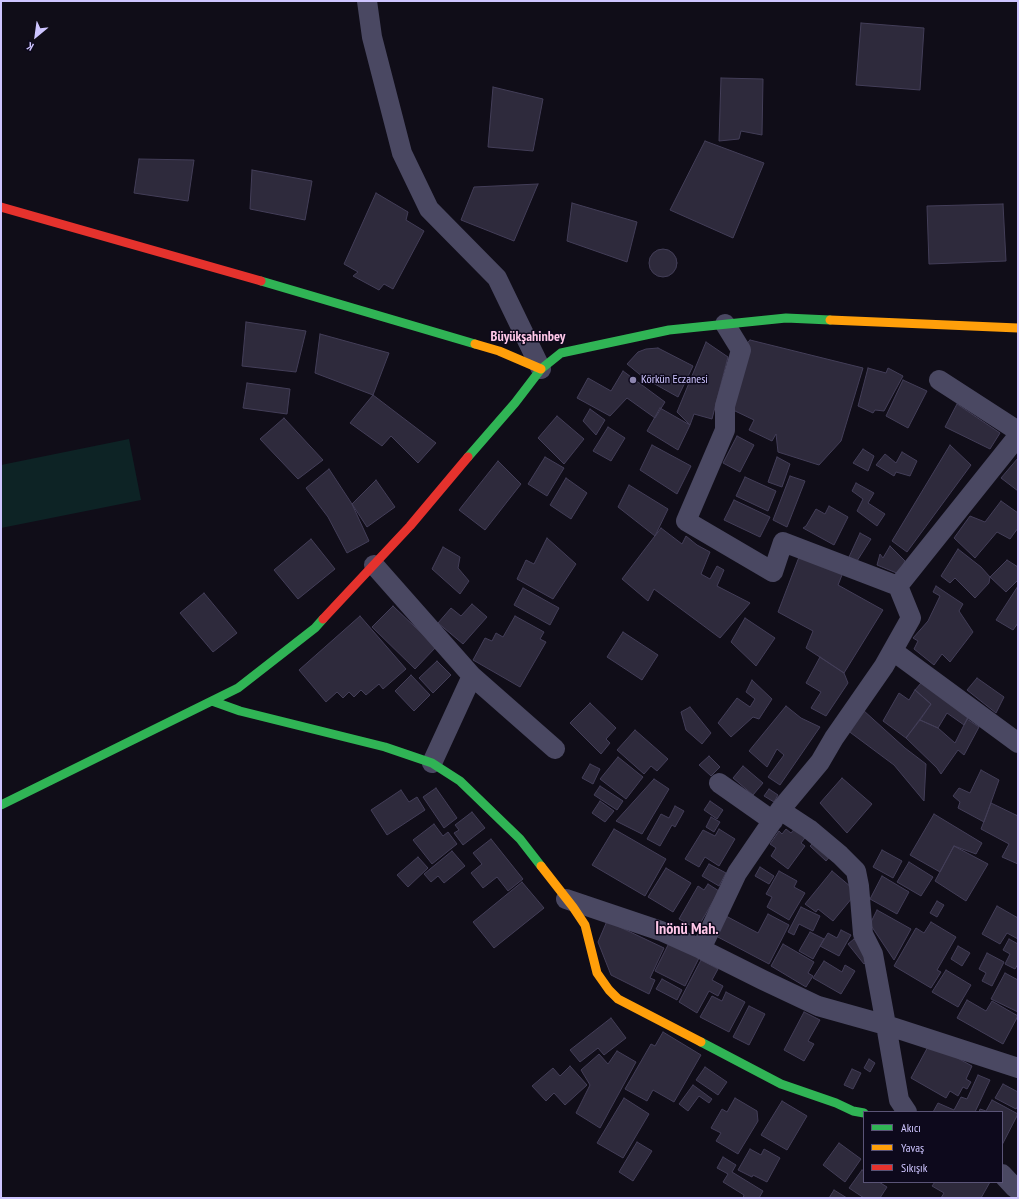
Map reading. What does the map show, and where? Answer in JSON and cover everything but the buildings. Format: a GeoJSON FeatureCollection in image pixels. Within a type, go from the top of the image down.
{"type":"FeatureCollection","features":[{"type":"Feature","properties":{"kind":"street"},"geometry":{"type":"LineString","coordinates":[[367,1],[372,37],[402,153],[430,209],[497,278],[541,369]]}},
{"type":"Feature","properties":{"kind":"street"},"geometry":{"type":"LineString","coordinates":[[1,207],[170,254],[499,351],[541,369]]}},
{"type":"Feature","properties":{"kind":"street"},"geometry":{"type":"LineString","coordinates":[[1,805],[238,688],[315,628],[410,526],[510,409],[541,369],[561,353],[669,330],[786,318],[1018,328]]}},
{"type":"Feature","properties":{"kind":"street"},"geometry":{"type":"LineString","coordinates":[[701,949],[737,874],[776,816],[820,762],[834,738],[884,666],[911,618],[898,586],[784,542],[773,572],[686,521],[725,430],[725,406],[740,350],[725,324]]}},
{"type":"Feature","properties":{"kind":"street"},"geometry":{"type":"LineString","coordinates":[[939,380],[1018,431]]}},
{"type":"Feature","properties":{"kind":"street"},"geometry":{"type":"LineString","coordinates":[[898,586],[1018,436]]}},
{"type":"Feature","properties":{"kind":"street"},"geometry":{"type":"LineString","coordinates":[[374,565],[472,676],[555,749]]}},
{"type":"Feature","properties":{"kind":"street"},"geometry":{"type":"LineString","coordinates":[[893,651],[1018,743]]}},
{"type":"Feature","properties":{"kind":"street"},"geometry":{"type":"LineString","coordinates":[[432,763],[472,676]]}},
{"type":"Feature","properties":{"kind":"street"},"geometry":{"type":"LineString","coordinates":[[212,701],[240,711],[385,747],[432,763],[460,781],[520,839],[585,925],[597,973],[609,990],[618,999],[781,1084],[836,1103],[853,1111],[863,1113]]}},
{"type":"Feature","properties":{"kind":"street"},"geometry":{"type":"LineString","coordinates":[[718,783],[776,816],[809,829],[840,855],[856,871],[859,886],[863,934],[873,954],[899,1100],[905,1111]]}},
{"type":"Feature","properties":{"kind":"street"},"geometry":{"type":"LineString","coordinates":[[566,899],[661,931],[818,1006],[886,1025],[1018,1068]]}},
{"type":"Feature","properties":{"kind":"green space"},"geometry":{"type":"Polygon","coordinates":[[[129,439],[141,500],[1,528],[1,465],[129,439]]]}},
{"type":"Feature","properties":{"kind":"traffic: fast"},"geometry":{"type":"LineString","coordinates":[[261,281],[475,344]]}},
{"type":"Feature","properties":{"kind":"traffic: fast"},"geometry":{"type":"LineString","coordinates":[[468,457],[515,403],[541,369],[561,353],[669,330],[786,318],[830,320]]}},
{"type":"Feature","properties":{"kind":"traffic: fast"},"geometry":{"type":"LineString","coordinates":[[1,805],[238,688],[315,628],[323,619]]}},
{"type":"Feature","properties":{"kind":"traffic: fast"},"geometry":{"type":"LineString","coordinates":[[212,701],[240,711],[385,747],[432,763],[460,781],[520,839],[541,866]]}},
{"type":"Feature","properties":{"kind":"traffic: fast"},"geometry":{"type":"LineString","coordinates":[[701,1042],[781,1084],[836,1103],[853,1111],[863,1113]]}},
{"type":"Feature","properties":{"kind":"traffic: slow"},"geometry":{"type":"LineString","coordinates":[[830,320],[1018,328]]}},
{"type":"Feature","properties":{"kind":"traffic: slow"},"geometry":{"type":"LineString","coordinates":[[475,344],[499,351],[541,369]]}},
{"type":"Feature","properties":{"kind":"traffic: slow"},"geometry":{"type":"LineString","coordinates":[[541,866],[585,925],[597,973],[609,990],[618,999],[701,1042]]}},
{"type":"Feature","properties":{"kind":"traffic: jam"},"geometry":{"type":"LineString","coordinates":[[1,207],[261,281]]}},
{"type":"Feature","properties":{"kind":"traffic: jam"},"geometry":{"type":"LineString","coordinates":[[323,619],[410,526],[468,457]]}},
{"type":"Feature","properties":{"kind":"place","name":"Körkün Eczanesi"},"geometry":{"type":"Point","coordinates":[633,380]}},
{"type":"Feature","properties":{"kind":"district","name":"Büyükşahinbey"},"geometry":{"type":"Point","coordinates":[528,337]}},
{"type":"Feature","properties":{"kind":"district","name":"İnönü Mah."},"geometry":{"type":"Point","coordinates":[687,929]}}]}
